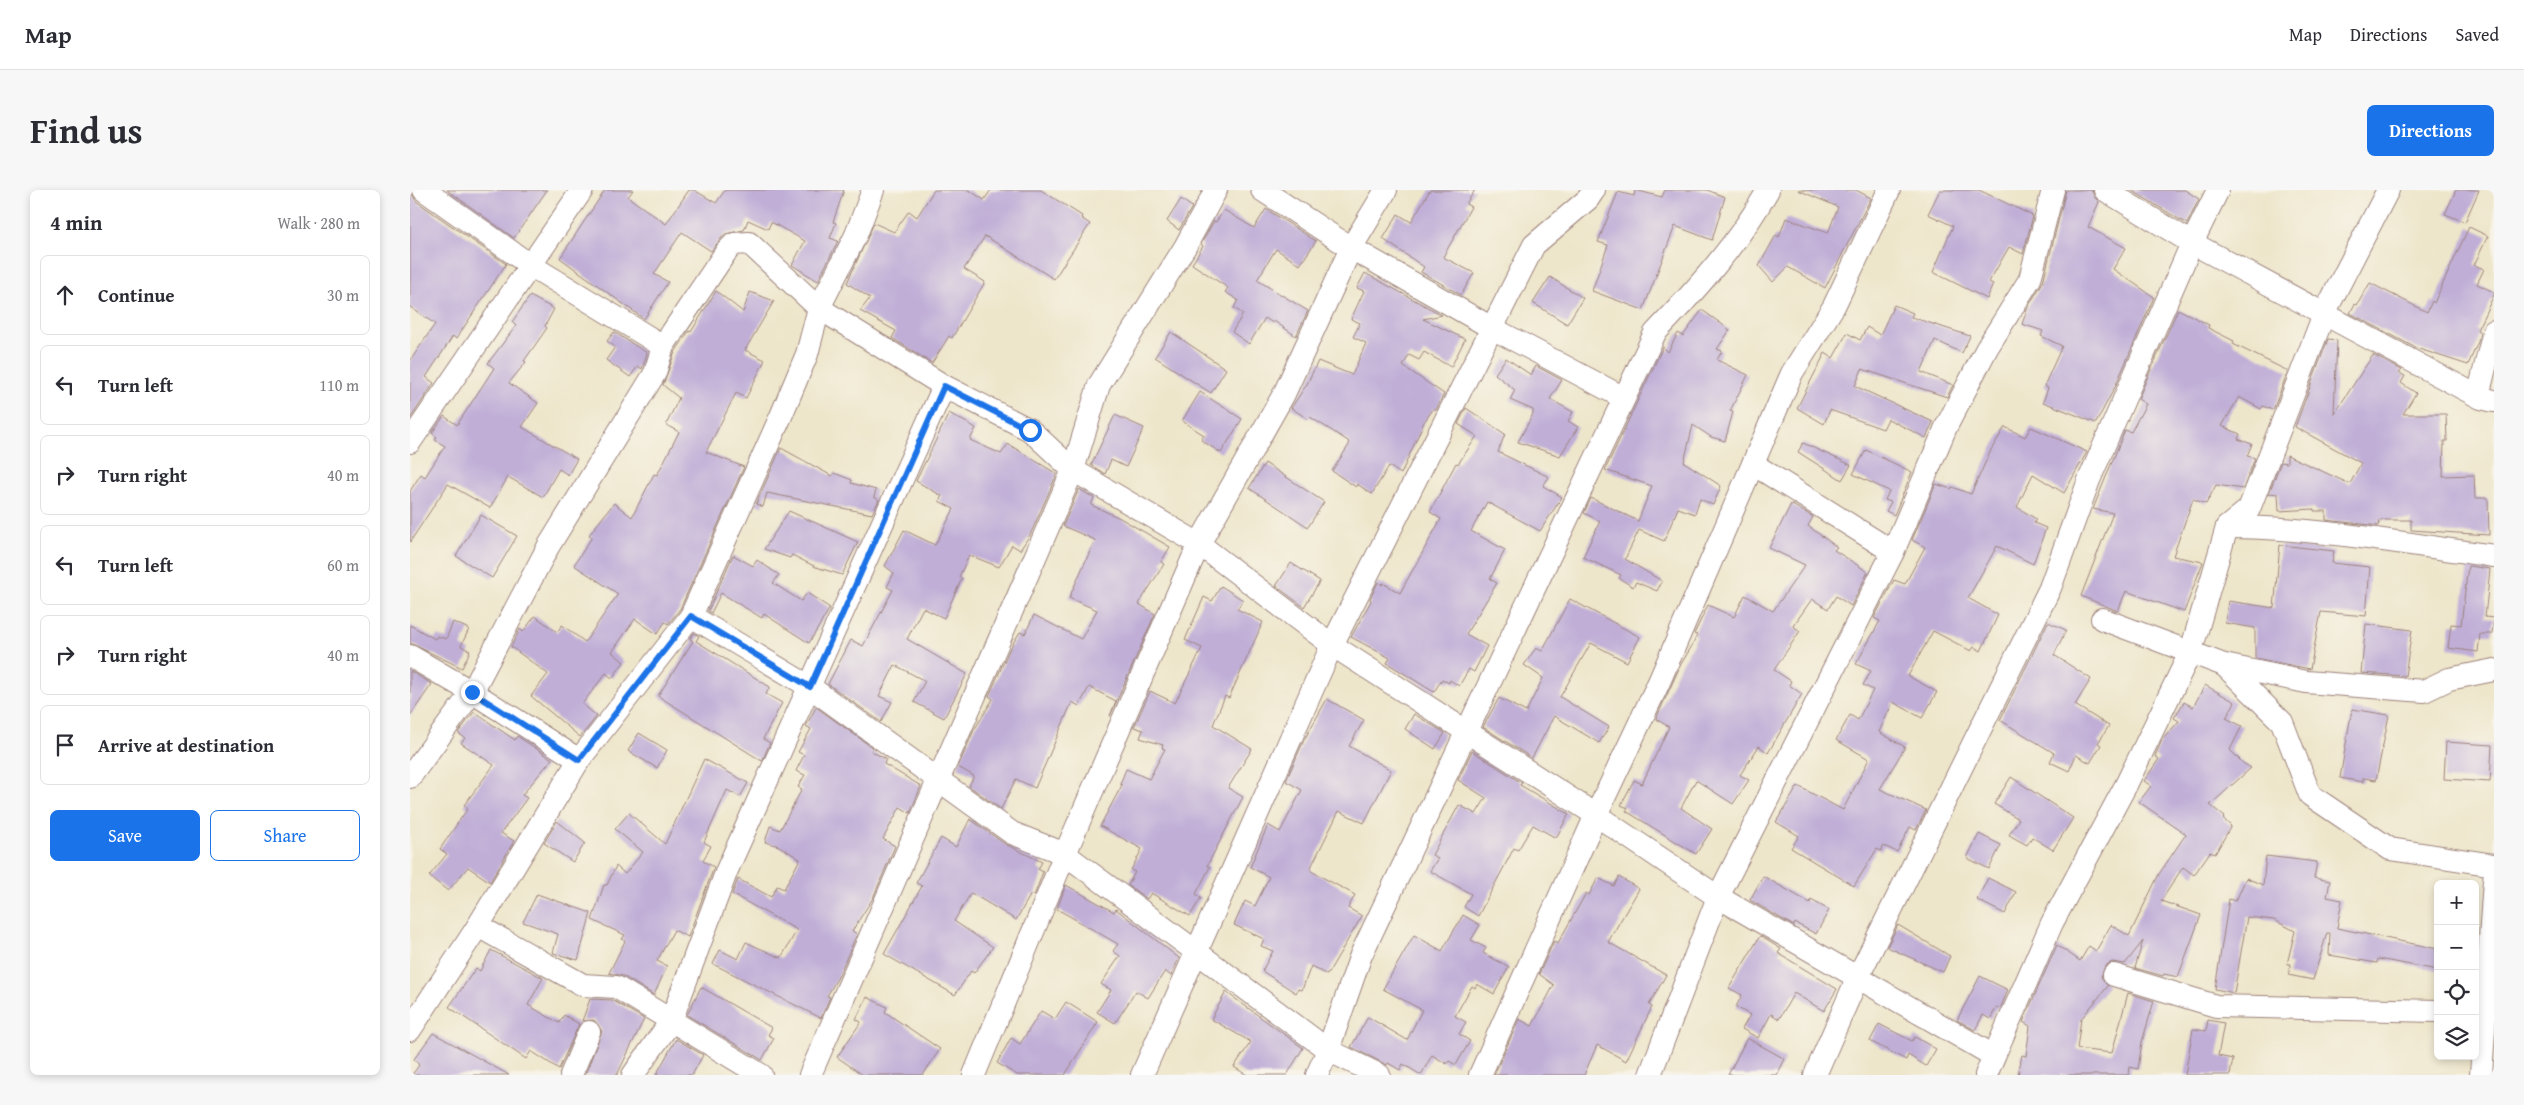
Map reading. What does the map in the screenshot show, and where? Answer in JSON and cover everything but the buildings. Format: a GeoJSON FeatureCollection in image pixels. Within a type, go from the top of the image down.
{"type":"FeatureCollection","features":[{"type":"Feature","properties":{"kind":"street"},"geometry":{"type":"LineString","coordinates":[[424,190],[530,265],[663,346]]}},
{"type":"Feature","properties":{"kind":"street"},"geometry":{"type":"LineString","coordinates":[[410,442],[582,190]]}},
{"type":"Feature","properties":{"kind":"street"},"geometry":{"type":"LineString","coordinates":[[410,1030],[478,926],[579,760],[691,616],[740,511],[803,363],[819,308],[856,235],[873,190]]}},
{"type":"Feature","properties":{"kind":"street"},"geometry":{"type":"LineString","coordinates":[[810,1075],[1073,470],[1099,385],[1185,247],[1216,190]]}},
{"type":"Feature","properties":{"kind":"street"},"geometry":{"type":"LineString","coordinates":[[1262,190],[1351,248],[1492,328],[1624,398]]}},
{"type":"Feature","properties":{"kind":"street"},"geometry":{"type":"LineString","coordinates":[[974,1075],[1065,854],[1199,544],[1284,394],[1351,248],[1386,190]]}},
{"type":"Feature","properties":{"kind":"street"},"geometry":{"type":"LineString","coordinates":[[1142,1075],[1332,645],[1534,245],[1588,199],[1594,190]]}},
{"type":"Feature","properties":{"kind":"street"},"geometry":{"type":"LineString","coordinates":[[1317,1075],[1328,1050],[1361,955],[1655,333],[1685,301],[1756,213],[1768,190]]}},
{"type":"Feature","properties":{"kind":"street"},"geometry":{"type":"LineString","coordinates":[[1480,1075],[1596,815],[1659,682],[1792,373],[1834,306],[1889,190]]}},
{"type":"Feature","properties":{"kind":"street"},"geometry":{"type":"LineString","coordinates":[[1650,1075],[1718,897],[1893,552],[1946,427],[1987,348],[2030,279],[2053,190]]}},
{"type":"Feature","properties":{"kind":"street"},"geometry":{"type":"LineString","coordinates":[[2105,190],[2192,243],[2486,399],[2494,331]]}},
{"type":"Feature","properties":{"kind":"street"},"geometry":{"type":"LineString","coordinates":[[1815,1075],[1857,979],[2050,588],[2090,480],[2192,243],[2218,190]]}},
{"type":"Feature","properties":{"kind":"street"},"geometry":{"type":"LineString","coordinates":[[410,777],[472,692],[548,547],[655,373],[663,346],[726,252],[734,244],[741,242],[749,243],[819,308],[944,386],[1030,430],[1073,470],[1199,544],[1332,645],[1596,815],[1718,897],[1857,979],[1990,1065],[2052,922],[2126,784],[2191,651],[2227,527],[2249,509],[2324,314],[2388,190]]}},
{"type":"Feature","properties":{"kind":"street"},"geometry":{"type":"LineString","coordinates":[[633,1075],[671,1021],[727,870],[944,386]]}},
{"type":"Feature","properties":{"kind":"street"},"geometry":{"type":"LineString","coordinates":[[1754,464],[1893,552]]}},
{"type":"Feature","properties":{"kind":"street"},"geometry":{"type":"LineString","coordinates":[[2227,527],[2260,527],[2338,535],[2494,556]]}},
{"type":"Feature","properties":{"kind":"street"},"geometry":{"type":"LineString","coordinates":[[691,616],[810,687],[1012,833],[1065,854],[1328,1050],[1379,1075]]}},
{"type":"Feature","properties":{"kind":"street"},"geometry":{"type":"LineString","coordinates":[[2102,619],[2224,665],[2306,682],[2424,691],[2449,679],[2494,670]]}},
{"type":"Feature","properties":{"kind":"street"},"geometry":{"type":"LineString","coordinates":[[410,656],[472,692],[579,760]]}},
{"type":"Feature","properties":{"kind":"street"},"geometry":{"type":"LineString","coordinates":[[2224,665],[2282,722],[2310,795],[2390,849],[2494,865]]}},
{"type":"Feature","properties":{"kind":"street"},"geometry":{"type":"LineString","coordinates":[[2481,1075],[2480,1012],[2494,879]]}},
{"type":"Feature","properties":{"kind":"street"},"geometry":{"type":"LineString","coordinates":[[478,926],[583,985],[616,987],[761,1075]]}},
{"type":"Feature","properties":{"kind":"street"},"geometry":{"type":"LineString","coordinates":[[2114,975],[2216,1006],[2434,1011]]}},
{"type":"Feature","properties":{"kind":"street"},"geometry":{"type":"LineString","coordinates":[[570,1075],[589,1032]]}},
{"type":"Feature","properties":{"kind":"route"},"geometry":{"type":"LineString","coordinates":[[472,692],[579,760],[691,616],[810,687],[944,386],[1030,430]]}}]}
